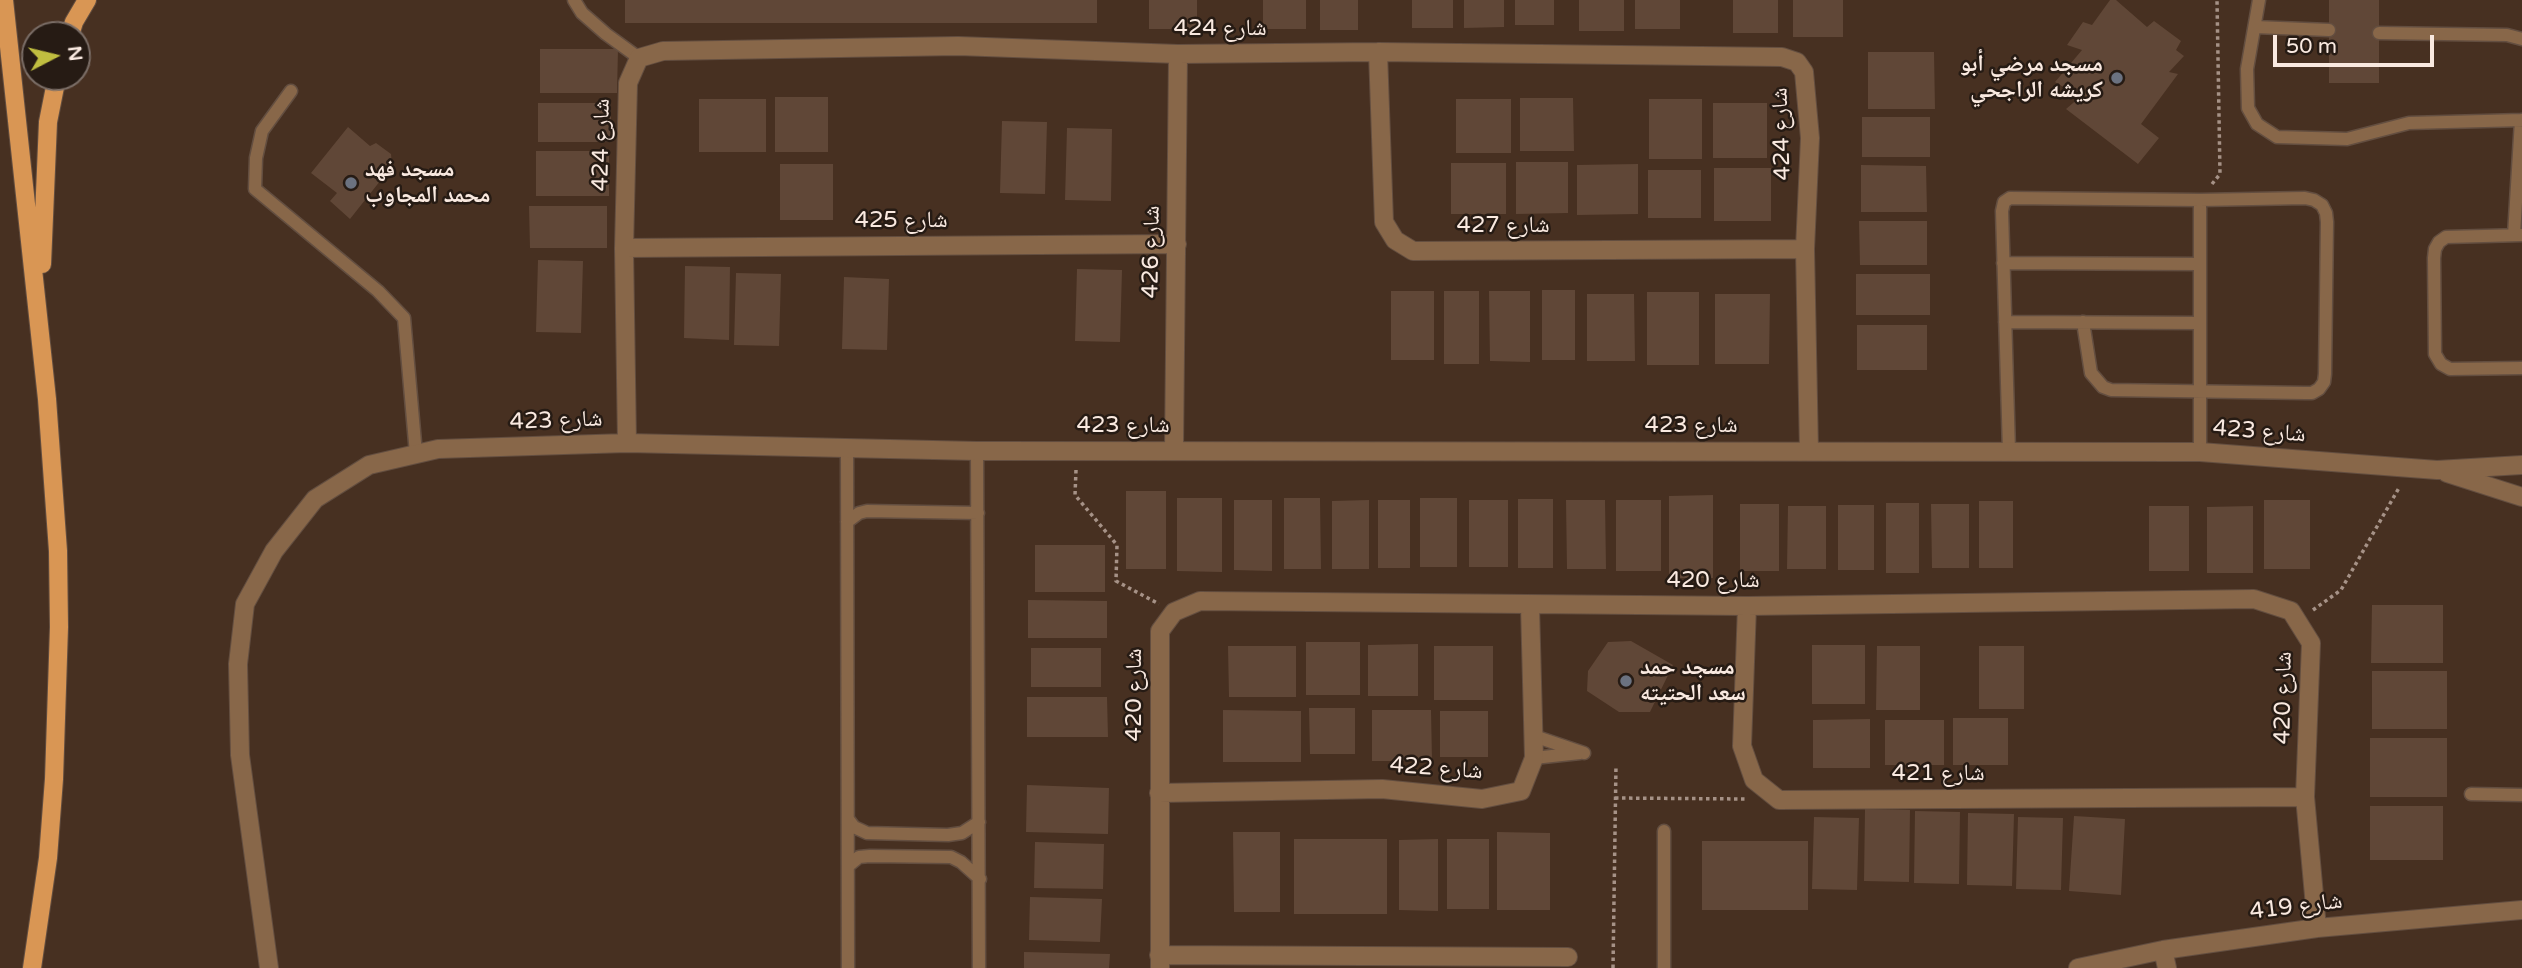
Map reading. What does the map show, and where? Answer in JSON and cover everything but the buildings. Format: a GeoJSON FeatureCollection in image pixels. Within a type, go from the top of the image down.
{"type":"FeatureCollection","features":[{"type":"Feature","properties":{"kind":"main road"},"geometry":{"type":"LineString","coordinates":[[4,0],[54,487],[59,627],[58,703],[48,858],[32,968]]}},
{"type":"Feature","properties":{"kind":"main road"},"geometry":{"type":"LineString","coordinates":[[77,21],[87,0]]}},
{"type":"Feature","properties":{"kind":"main road"},"geometry":{"type":"LineString","coordinates":[[39,323],[47,122],[54,91]]}},
{"type":"Feature","properties":{"kind":"street","name":"شارع 424"},"geometry":{"type":"LineString","coordinates":[[627,443],[624,248],[628,83],[639,58],[663,51],[958,46],[1178,54],[1378,52],[1782,57],[1797,62],[1804,72],[1811,138],[1805,249],[1809,451]]}},
{"type":"Feature","properties":{"kind":"street","name":"شارع 427"},"geometry":{"type":"LineString","coordinates":[[1378,52],[1384,222],[1395,240],[1413,251],[1805,249]]}},
{"type":"Feature","properties":{"kind":"street","name":"شارع 426"},"geometry":{"type":"LineString","coordinates":[[1174,450],[1178,54]]}},
{"type":"Feature","properties":{"kind":"street","name":"شارع 425"},"geometry":{"type":"LineString","coordinates":[[624,248],[1177,244]]}},
{"type":"Feature","properties":{"kind":"street","name":"شارع 423"},"geometry":{"type":"LineString","coordinates":[[269,968],[240,755],[238,664],[245,604],[274,551],[315,499],[369,465],[416,454],[439,449],[627,443],[977,451],[2200,452],[2437,470],[2522,465]]}},
{"type":"Feature","properties":{"kind":"street","name":"شارع 423"},"geometry":{"type":"LineString","coordinates":[[2437,470],[2522,497]]}},
{"type":"Feature","properties":{"kind":"street","name":"شارع 420"},"geometry":{"type":"LineString","coordinates":[[1159,962],[1160,631],[1174,612],[1200,601],[1747,606],[2254,599],[2291,611],[2311,643],[2305,797],[2317,928]]}},
{"type":"Feature","properties":{"kind":"street","name":"شارع 422"},"geometry":{"type":"LineString","coordinates":[[1159,793],[1382,789],[1482,799],[1521,791],[1534,758],[1530,606]]}},
{"type":"Feature","properties":{"kind":"street"},"geometry":{"type":"LineString","coordinates":[[1747,606],[1742,746],[1754,780],[1779,800]]}},
{"type":"Feature","properties":{"kind":"street","name":"شارع 421"},"geometry":{"type":"LineString","coordinates":[[1779,800],[2305,797]]}},
{"type":"Feature","properties":{"kind":"street","name":"شارع 419"},"geometry":{"type":"LineString","coordinates":[[2077,968],[2165,959],[2317,928],[2522,910]]}},
{"type":"Feature","properties":{"kind":"street"},"geometry":{"type":"LineString","coordinates":[[1159,962],[1568,957]]}},
{"type":"Feature","properties":{"kind":"lane"},"geometry":{"type":"LineString","coordinates":[[573,0],[582,13],[639,58]]}},
{"type":"Feature","properties":{"kind":"lane"},"geometry":{"type":"LineString","coordinates":[[2259,0],[2247,69],[2248,108],[2257,124],[2277,136],[2347,139],[2409,123],[2521,120],[2518,235],[2446,237],[2439,242],[2434,258],[2435,354],[2441,364],[2450,369],[2522,368]]}},
{"type":"Feature","properties":{"kind":"lane"},"geometry":{"type":"LineString","coordinates":[[2255,27],[2329,30]]}},
{"type":"Feature","properties":{"kind":"lane"},"geometry":{"type":"LineString","coordinates":[[2379,33],[2507,35],[2522,39]]}},
{"type":"Feature","properties":{"kind":"lane"},"geometry":{"type":"LineString","coordinates":[[291,91],[262,131],[255,189],[378,291],[404,318],[416,454]]}},
{"type":"Feature","properties":{"kind":"lane"},"geometry":{"type":"LineString","coordinates":[[2009,451],[2003,263],[2004,202],[2010,198],[2314,200],[2322,205],[2326,213],[2325,374],[2324,382],[2312,393],[2111,390],[2103,387],[2091,373],[2083,322]]}},
{"type":"Feature","properties":{"kind":"lane"},"geometry":{"type":"LineString","coordinates":[[2200,200],[2200,452]]}},
{"type":"Feature","properties":{"kind":"lane"},"geometry":{"type":"LineString","coordinates":[[2003,263],[2200,264]]}},
{"type":"Feature","properties":{"kind":"lane"},"geometry":{"type":"LineString","coordinates":[[2005,322],[2200,323]]}},
{"type":"Feature","properties":{"kind":"lane"},"geometry":{"type":"LineString","coordinates":[[847,447],[848,968]]}},
{"type":"Feature","properties":{"kind":"lane"},"geometry":{"type":"LineString","coordinates":[[977,451],[979,968]]}},
{"type":"Feature","properties":{"kind":"lane"},"geometry":{"type":"LineString","coordinates":[[847,523],[859,513],[867,512],[978,513]]}},
{"type":"Feature","properties":{"kind":"lane"},"geometry":{"type":"LineString","coordinates":[[1534,736],[1584,753],[1534,758]]}},
{"type":"Feature","properties":{"kind":"lane"},"geometry":{"type":"LineString","coordinates":[[2472,794],[2522,795]]}},
{"type":"Feature","properties":{"kind":"lane"},"geometry":{"type":"LineString","coordinates":[[848,819],[854,827],[867,833],[935,835],[962,833],[979,822]]}},
{"type":"Feature","properties":{"kind":"lane"},"geometry":{"type":"LineString","coordinates":[[1664,831],[1664,968]]}},
{"type":"Feature","properties":{"kind":"lane"},"geometry":{"type":"LineString","coordinates":[[848,866],[859,857],[870,856],[951,857],[980,879]]}},
{"type":"Feature","properties":{"kind":"path"},"geometry":{"type":"LineString","coordinates":[[2200,200],[2220,174],[2217,0]]}},
{"type":"Feature","properties":{"kind":"path"},"geometry":{"type":"LineString","coordinates":[[1076,450],[1075,495],[1117,545],[1116,581],[1174,612]]}},
{"type":"Feature","properties":{"kind":"path"},"geometry":{"type":"LineString","coordinates":[[2298,621],[2341,590],[2411,468]]}},
{"type":"Feature","properties":{"kind":"path"},"geometry":{"type":"LineString","coordinates":[[1613,968],[1616,765]]}},
{"type":"Feature","properties":{"kind":"path"},"geometry":{"type":"LineString","coordinates":[[1615,798],[1779,800]]}},
{"type":"Feature","properties":{"kind":"place","name":"مسجد مرضي أبو كريشه الراجحي"},"geometry":{"type":"Point","coordinates":[2117,78]}},
{"type":"Feature","properties":{"kind":"place","name":"مسجد فهد محمد المجاوب"},"geometry":{"type":"Point","coordinates":[351,183]}},
{"type":"Feature","properties":{"kind":"place","name":"مسجد حمد سعد الحتيته"},"geometry":{"type":"Point","coordinates":[1626,681]}}]}
